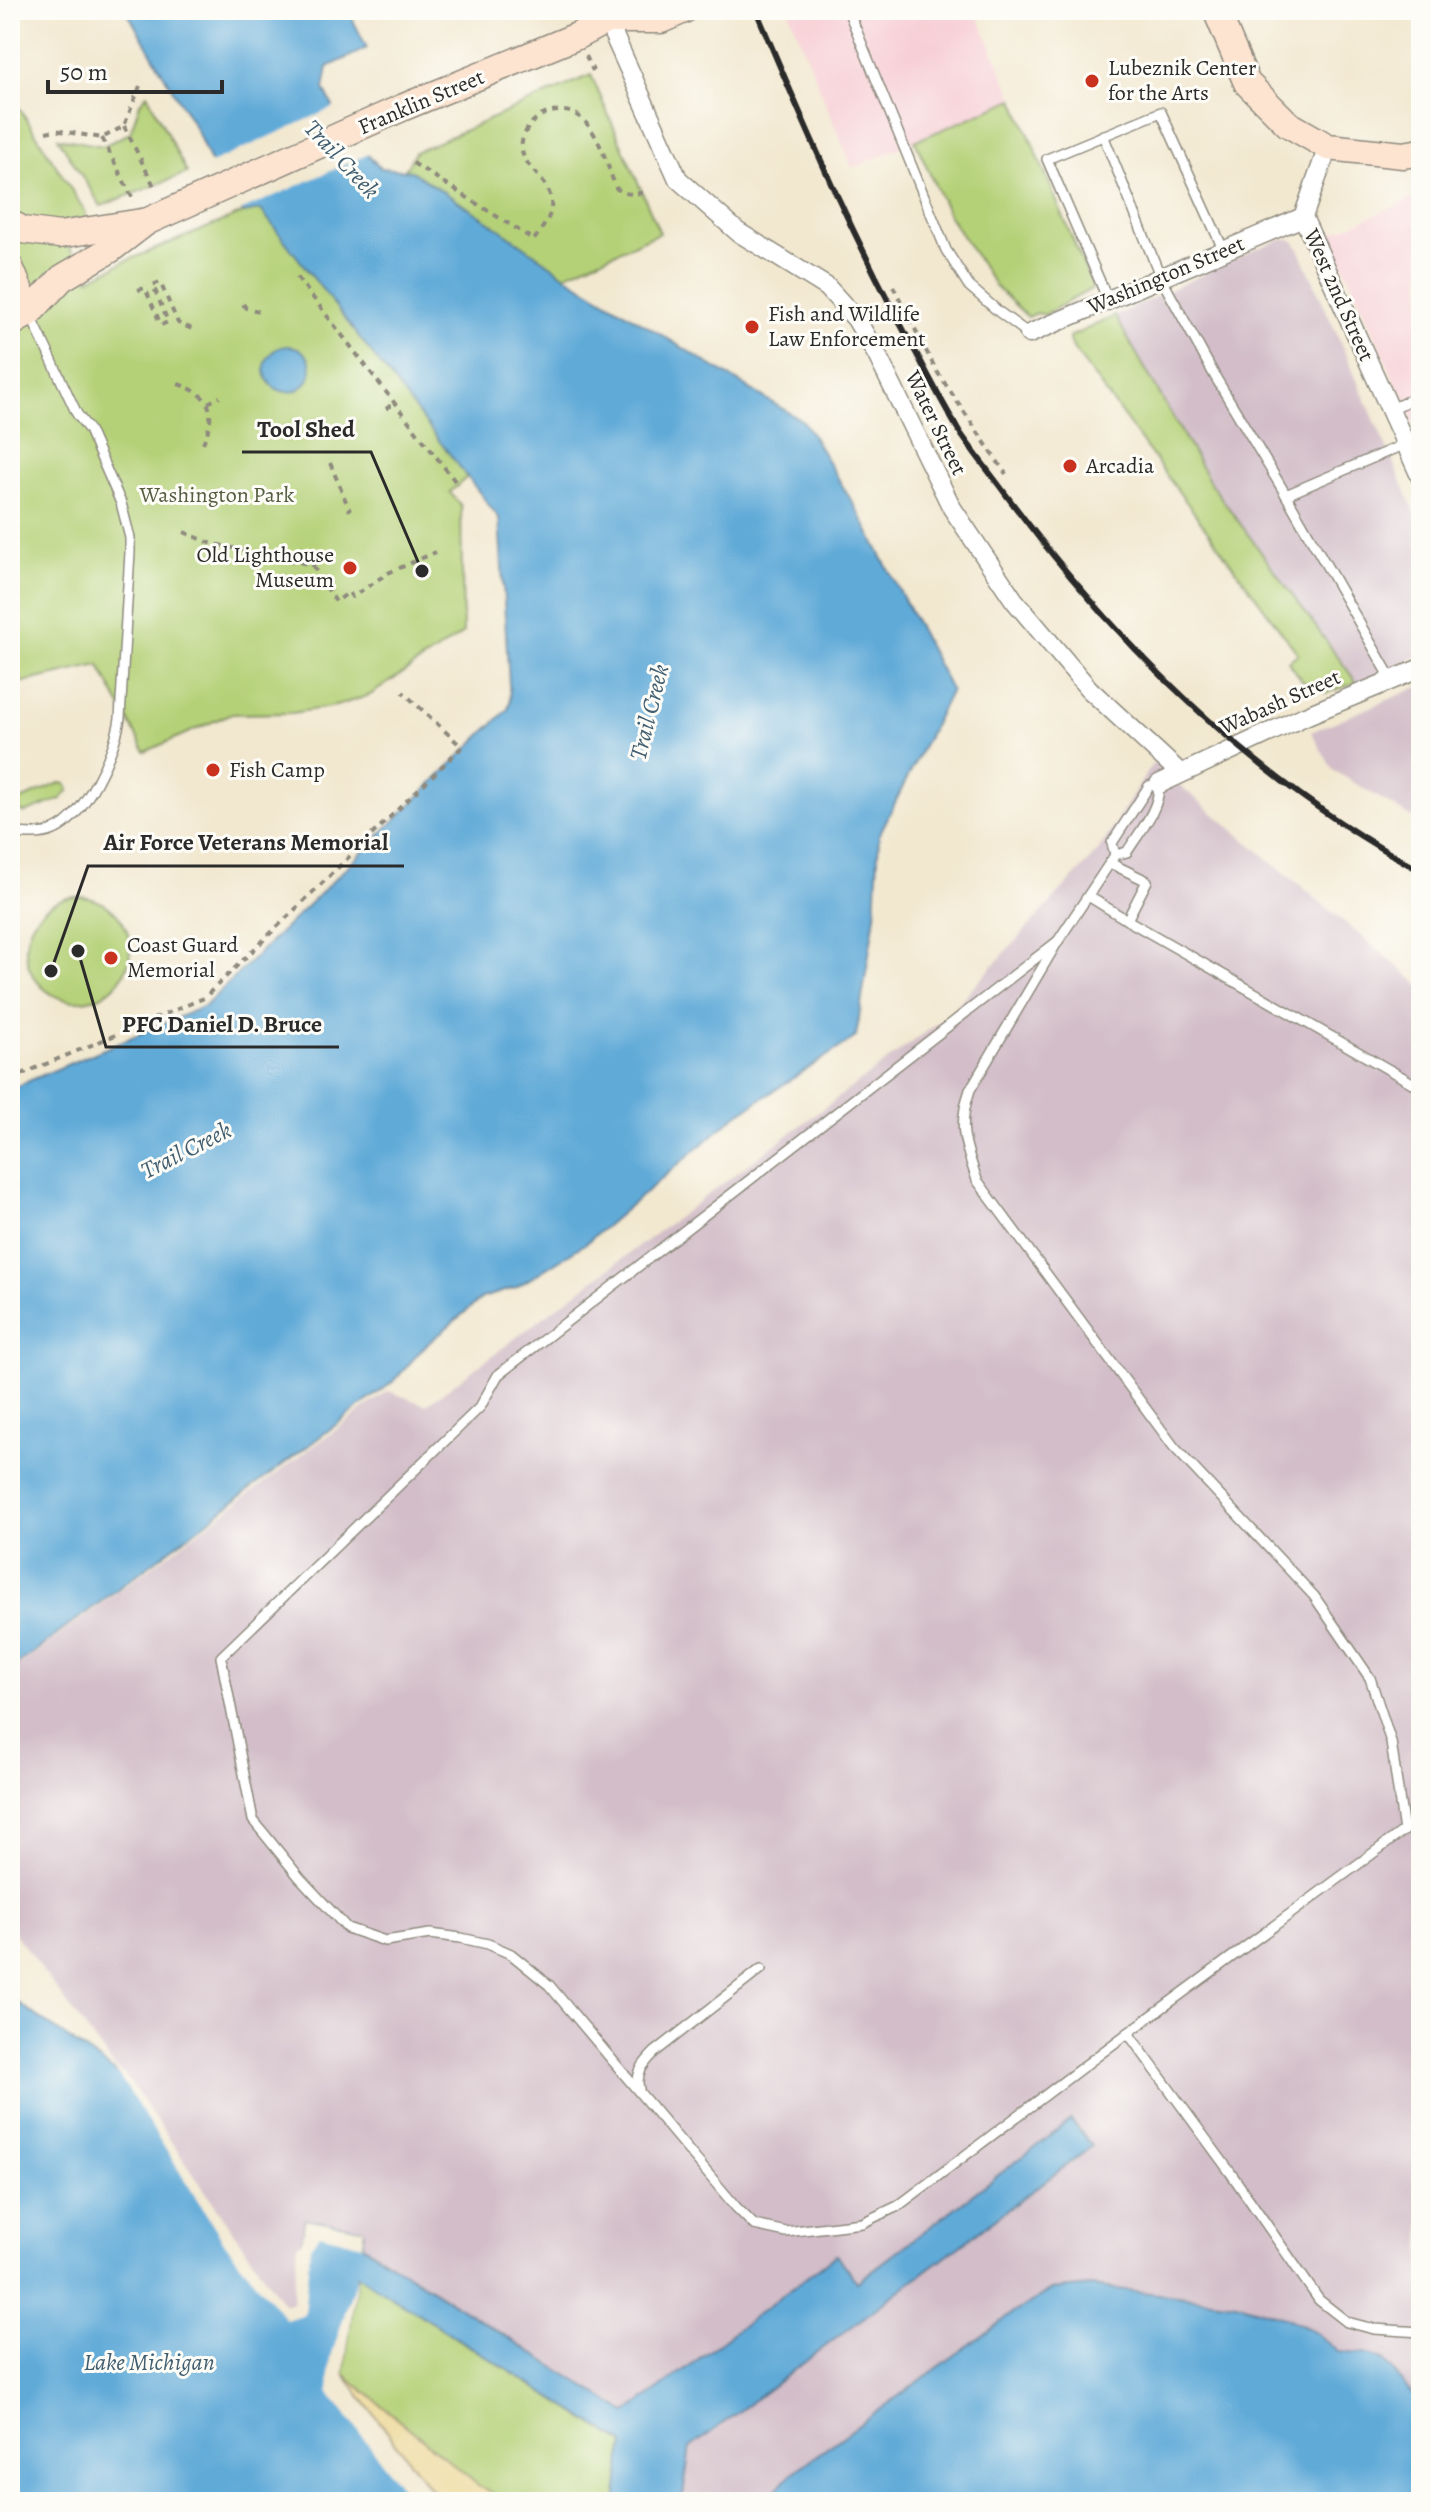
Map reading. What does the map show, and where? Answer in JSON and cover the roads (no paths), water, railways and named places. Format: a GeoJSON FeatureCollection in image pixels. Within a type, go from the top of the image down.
{"type":"FeatureCollection","features":[{"type":"Feature","properties":{"kind":"street","name":"Franklin Street"},"geometry":{"type":"LineString","coordinates":[[10,223],[23,230],[59,235],[148,221],[577,36],[608,13],[661,20],[684,10]]}},
{"type":"Feature","properties":{"kind":"street"},"geometry":{"type":"LineString","coordinates":[[1216,10],[1247,83],[1288,124],[1328,147],[1403,155],[1421,152]]}},
{"type":"Feature","properties":{"kind":"street","name":"Water Street"},"geometry":{"type":"LineString","coordinates":[[608,13],[678,179],[738,232],[827,287],[856,319],[877,355],[952,508],[1014,600],[1089,689],[1180,773]]}},
{"type":"Feature","properties":{"kind":"street","name":"West 2nd Street"},"geometry":{"type":"LineString","coordinates":[[1328,147],[1303,217],[1421,478]]}},
{"type":"Feature","properties":{"kind":"street","name":"Washington Street"},"geometry":{"type":"LineString","coordinates":[[1029,334],[1303,217]]}},
{"type":"Feature","properties":{"kind":"street","name":"Franklin Street"},"geometry":{"type":"LineString","coordinates":[[20,318],[62,278],[111,249],[148,221]]}},
{"type":"Feature","properties":{"kind":"street"},"geometry":{"type":"LineString","coordinates":[[10,267],[20,318]]}},
{"type":"Feature","properties":{"kind":"street","name":"Wabash Street"},"geometry":{"type":"LineString","coordinates":[[1159,784],[1305,716],[1421,668]]}},
{"type":"Feature","properties":{"kind":"lane"},"geometry":{"type":"LineString","coordinates":[[848,10],[946,250],[969,286],[1029,334]]}},
{"type":"Feature","properties":{"kind":"lane"},"geometry":{"type":"LineString","coordinates":[[1108,300],[1047,159],[1103,135],[1161,112],[1224,251]]}},
{"type":"Feature","properties":{"kind":"lane"},"geometry":{"type":"LineString","coordinates":[[1103,135],[1161,278],[1392,680]]}},
{"type":"Feature","properties":{"kind":"lane"},"geometry":{"type":"LineString","coordinates":[[10,832],[42,833],[56,830],[69,820],[90,793],[114,744],[120,718],[130,552],[130,538],[121,503],[89,430],[20,318]]}},
{"type":"Feature","properties":{"kind":"lane"},"geometry":{"type":"LineString","coordinates":[[1390,410],[1421,394]]}},
{"type":"Feature","properties":{"kind":"lane"},"geometry":{"type":"LineString","coordinates":[[1286,495],[1405,444]]}},
{"type":"Feature","properties":{"kind":"lane"},"geometry":{"type":"LineString","coordinates":[[1112,859],[1112,843],[1149,786],[1159,784],[1160,799],[1148,820],[1127,852],[1112,859],[1058,941],[978,1075],[962,1114],[966,1148],[977,1180],[1174,1447],[1314,1596],[1370,1678],[1391,1742],[1404,1831]]}},
{"type":"Feature","properties":{"kind":"lane"},"geometry":{"type":"LineString","coordinates":[[1112,859],[1147,881],[1127,920]]}},
{"type":"Feature","properties":{"kind":"lane"},"geometry":{"type":"LineString","coordinates":[[1088,896],[1421,1088]]}},
{"type":"Feature","properties":{"kind":"lane"},"geometry":{"type":"LineString","coordinates":[[1058,941],[498,1375],[480,1407],[221,1657],[253,1820],[300,1878],[347,1928],[385,1941],[430,1934],[461,1938],[488,1944],[511,1954],[549,1985],[736,2207],[754,2225],[786,2232],[862,2223],[898,2206],[1421,1818]]}},
{"type":"Feature","properties":{"kind":"lane"},"geometry":{"type":"LineString","coordinates":[[640,2093],[637,2081],[642,2066],[655,2052],[761,1969]]}},
{"type":"Feature","properties":{"kind":"lane"},"geometry":{"type":"LineString","coordinates":[[1128,2033],[1319,2300],[1347,2322],[1374,2329],[1421,2332]]}},
{"type":"Feature","properties":{"kind":"water","name":"Trail Creek"},"geometry":{"type":"Polygon","coordinates":[[[126,10],[348,10],[367,48],[328,67],[324,89],[348,136],[381,168],[411,171],[567,277],[804,422],[860,515],[951,690],[879,835],[875,916],[856,1037],[734,1117],[586,1243],[515,1288],[482,1298],[425,1346],[394,1381],[10,1670],[10,1089],[205,1006],[508,709],[510,701],[499,518],[261,210],[243,213],[209,160],[197,131],[126,10]]]}},
{"type":"Feature","properties":{"kind":"water"},"geometry":{"type":"Polygon","coordinates":[[[288,346],[304,353],[311,369],[304,385],[288,392],[272,385],[265,369],[272,353],[288,346]]]}},
{"type":"Feature","properties":{"kind":"water","name":"Lake Michigan"},"geometry":{"type":"Polygon","coordinates":[[[10,1997],[121,2076],[281,2306],[295,2307],[305,2219],[364,2229],[362,2245],[627,2413],[836,2255],[857,2282],[1071,2120],[1092,2146],[690,2448],[682,2502],[616,2502],[624,2443],[357,2275],[339,2380],[427,2502],[10,2502],[10,1997]]]}},
{"type":"Feature","properties":{"kind":"water"},"geometry":{"type":"Polygon","coordinates":[[[1090,2286],[1237,2303],[1284,2317],[1314,2331],[1338,2352],[1383,2359],[1421,2405],[1421,2502],[765,2502],[790,2475],[1013,2313],[1051,2290],[1090,2286]]]}},
{"type":"Feature","properties":{"kind":"railway"},"geometry":{"type":"LineString","coordinates":[[756,10],[854,231],[955,425],[1047,548],[1141,655],[1245,752],[1360,835],[1421,871]]}},
{"type":"Feature","properties":{"kind":"place","name":"Lubeznik Center for the Arts"},"geometry":{"type":"Point","coordinates":[1092,81]}},
{"type":"Feature","properties":{"kind":"place","name":"Fish and Wildlife Law Enforcement"},"geometry":{"type":"Point","coordinates":[752,327]}},
{"type":"Feature","properties":{"kind":"place","name":"Arcadia"},"geometry":{"type":"Point","coordinates":[1070,466]}},
{"type":"Feature","properties":{"kind":"place","name":"Old Lighthouse Museum"},"geometry":{"type":"Point","coordinates":[350,568]}},
{"type":"Feature","properties":{"kind":"place","name":"Tool Shed"},"geometry":{"type":"Point","coordinates":[422,571]}},
{"type":"Feature","properties":{"kind":"place","name":"Fish Camp"},"geometry":{"type":"Point","coordinates":[213,770]}},
{"type":"Feature","properties":{"kind":"place","name":"PFC Daniel D. Bruce"},"geometry":{"type":"Point","coordinates":[78,951]}},
{"type":"Feature","properties":{"kind":"place","name":"Coast Guard Memorial"},"geometry":{"type":"Point","coordinates":[111,958]}},
{"type":"Feature","properties":{"kind":"place","name":"Air Force Veterans Memorial"},"geometry":{"type":"Point","coordinates":[51,971]}},
{"type":"Feature","properties":{"kind":"park label","name":"Washington Park"},"geometry":{"type":"Point","coordinates":[217,495]}}]}
